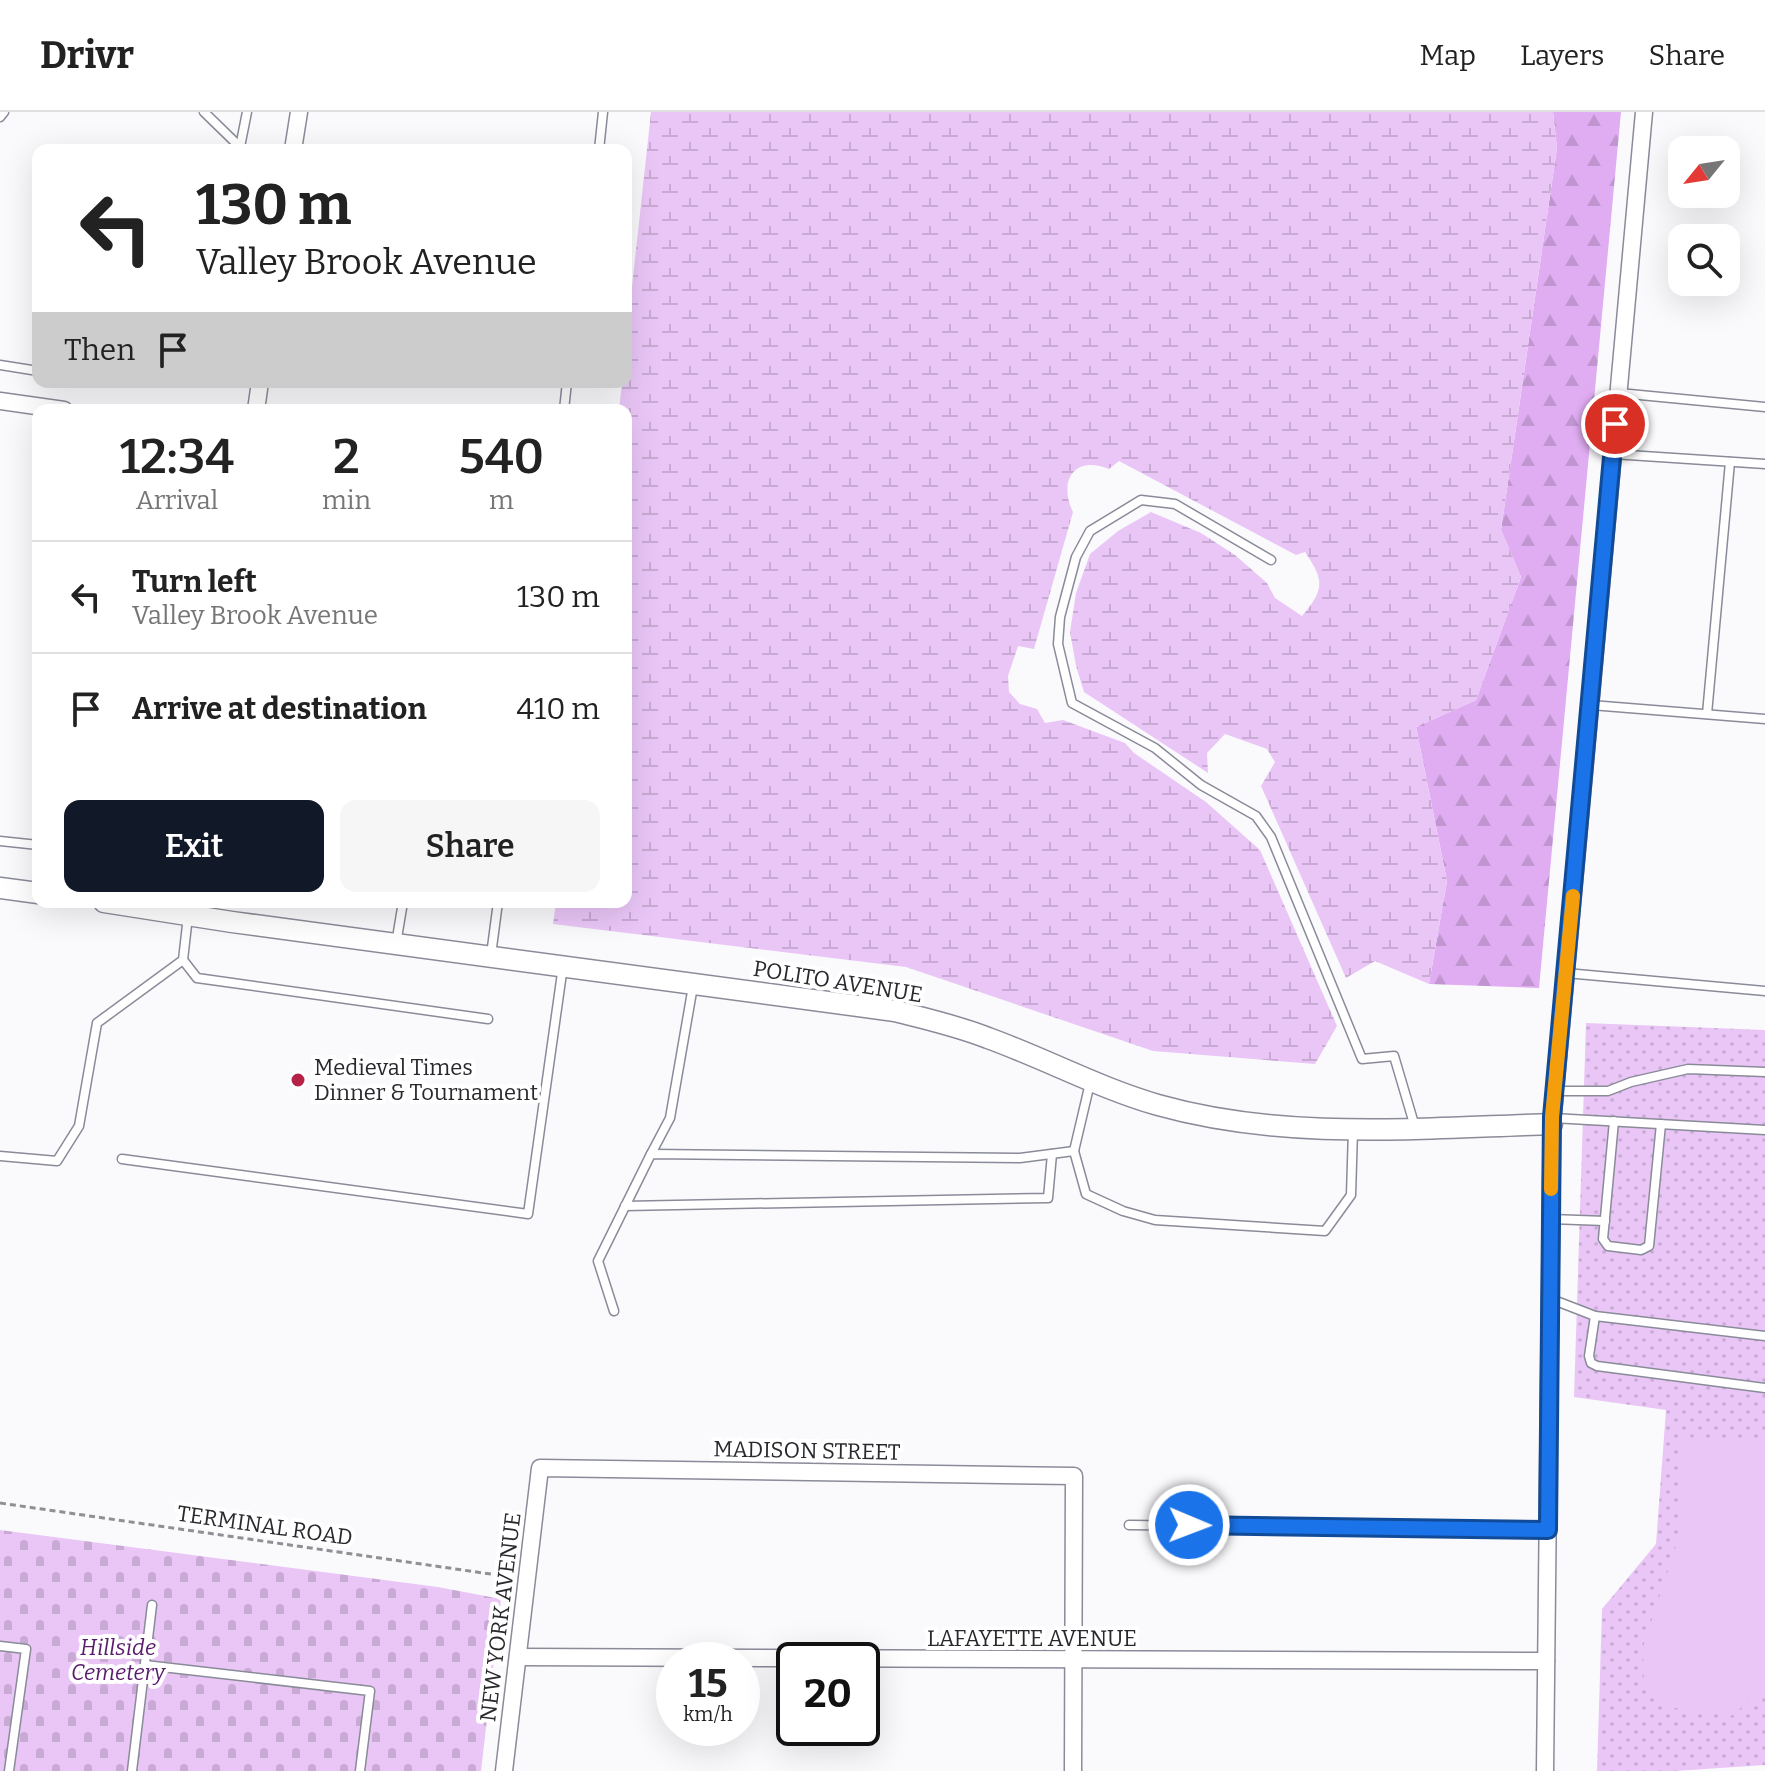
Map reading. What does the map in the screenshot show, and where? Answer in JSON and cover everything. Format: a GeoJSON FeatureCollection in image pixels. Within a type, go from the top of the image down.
{"type":"FeatureCollection","features":[{"type":"Feature","properties":{"kind":"street"},"geometry":{"type":"LineString","coordinates":[[294,144],[299,112]]}},
{"type":"Feature","properties":{"kind":"street"},"geometry":{"type":"LineString","coordinates":[[1545,1771],[1552,1121],[1644,112]]}},
{"type":"Feature","properties":{"kind":"street"},"geometry":{"type":"LineString","coordinates":[[0,401],[32,406]]}},
{"type":"Feature","properties":{"kind":"street"},"geometry":{"type":"LineString","coordinates":[[0,888],[32,892]]}},
{"type":"Feature","properties":{"kind":"street","name":"POLITO AVENUE"},"geometry":{"type":"LineString","coordinates":[[189,908],[396,944],[895,1011],[992,1039],[1090,1082],[1159,1105],[1217,1119],[1277,1127],[1353,1130],[1552,1121]]}},
{"type":"Feature","properties":{"kind":"street","name":"MADISON STREET"},"geometry":{"type":"LineString","coordinates":[[540,1468],[1074,1476],[1075,1661]]}},
{"type":"Feature","properties":{"kind":"street","name":"NEW YORK AVENUE"},"geometry":{"type":"LineString","coordinates":[[504,1771],[540,1468]]}},
{"type":"Feature","properties":{"kind":"street","name":"LAFAYETTE AVENUE"},"geometry":{"type":"LineString","coordinates":[[518,1657],[1546,1661]]}},
{"type":"Feature","properties":{"kind":"street"},"geometry":{"type":"LineString","coordinates":[[1073,1771],[1075,1661]]}},
{"type":"Feature","properties":{"kind":"lane"},"geometry":{"type":"LineString","coordinates":[[0,117],[4,112]]}},
{"type":"Feature","properties":{"kind":"lane"},"geometry":{"type":"LineString","coordinates":[[204,112],[235,144]]}},
{"type":"Feature","properties":{"kind":"lane"},"geometry":{"type":"LineString","coordinates":[[241,144],[247,112]]}},
{"type":"Feature","properties":{"kind":"lane"},"geometry":{"type":"LineString","coordinates":[[600,144],[603,112]]}},
{"type":"Feature","properties":{"kind":"lane"},"geometry":{"type":"LineString","coordinates":[[0,365],[32,370]]}},
{"type":"Feature","properties":{"kind":"lane"},"geometry":{"type":"LineString","coordinates":[[1618,393],[1765,407]]}},
{"type":"Feature","properties":{"kind":"lane"},"geometry":{"type":"LineString","coordinates":[[1613,454],[1765,464]]}},
{"type":"Feature","properties":{"kind":"lane"},"geometry":{"type":"LineString","coordinates":[[1707,714],[1730,462]]}},
{"type":"Feature","properties":{"kind":"lane"},"geometry":{"type":"LineString","coordinates":[[1271,560],[1175,504],[1141,500],[1090,531],[1076,557],[1060,617],[1058,644],[1064,674],[1072,703],[1155,748],[1201,785],[1256,816],[1271,837],[1362,1059],[1394,1056],[1415,1128]]}},
{"type":"Feature","properties":{"kind":"lane"},"geometry":{"type":"LineString","coordinates":[[1590,705],[1765,719]]}},
{"type":"Feature","properties":{"kind":"lane"},"geometry":{"type":"LineString","coordinates":[[0,841],[32,844]]}},
{"type":"Feature","properties":{"kind":"lane"},"geometry":{"type":"LineString","coordinates":[[189,908],[183,960],[197,978],[488,1019]]}},
{"type":"Feature","properties":{"kind":"lane"},"geometry":{"type":"LineString","coordinates":[[396,944],[402,908]]}},
{"type":"Feature","properties":{"kind":"lane"},"geometry":{"type":"LineString","coordinates":[[491,955],[497,908]]}},
{"type":"Feature","properties":{"kind":"lane"},"geometry":{"type":"LineString","coordinates":[[0,1156],[57,1161],[79,1126],[97,1023],[183,960]]}},
{"type":"Feature","properties":{"kind":"lane"},"geometry":{"type":"LineString","coordinates":[[122,1159],[528,1214],[563,965]]}},
{"type":"Feature","properties":{"kind":"lane"},"geometry":{"type":"LineString","coordinates":[[1566,973],[1765,991]]}},
{"type":"Feature","properties":{"kind":"lane"},"geometry":{"type":"LineString","coordinates":[[614,1311],[598,1261],[670,1118],[693,983]]}},
{"type":"Feature","properties":{"kind":"lane"},"geometry":{"type":"LineString","coordinates":[[1555,1091],[1608,1091],[1631,1082],[1688,1069],[1765,1072]]}},
{"type":"Feature","properties":{"kind":"lane"},"geometry":{"type":"LineString","coordinates":[[1090,1082],[1074,1151],[1086,1194],[1123,1211],[1155,1220],[1325,1231],[1351,1195],[1353,1130]]}},
{"type":"Feature","properties":{"kind":"lane","name":"POLITO AVENUE"},"geometry":{"type":"LineString","coordinates":[[1552,1121],[1614,1121],[1765,1130]]}},
{"type":"Feature","properties":{"kind":"lane"},"geometry":{"type":"LineString","coordinates":[[1614,1121],[1604,1243],[1641,1250],[1649,1246],[1661,1124]]}},
{"type":"Feature","properties":{"kind":"lane"},"geometry":{"type":"LineString","coordinates":[[651,1154],[1020,1158],[1074,1151]]}},
{"type":"Feature","properties":{"kind":"lane"},"geometry":{"type":"LineString","coordinates":[[625,1206],[1048,1198],[1052,1154]]}},
{"type":"Feature","properties":{"kind":"lane"},"geometry":{"type":"LineString","coordinates":[[1551,1219],[1605,1221]]}},
{"type":"Feature","properties":{"kind":"lane"},"geometry":{"type":"LineString","coordinates":[[1550,1298],[1595,1316],[1765,1336]]}},
{"type":"Feature","properties":{"kind":"lane"},"geometry":{"type":"LineString","coordinates":[[1595,1316],[1589,1356],[1591,1363],[1597,1366],[1765,1388]]}},
{"type":"Feature","properties":{"kind":"lane"},"geometry":{"type":"LineString","coordinates":[[1129,1525],[1548,1530]]}},
{"type":"Feature","properties":{"kind":"lane"},"geometry":{"type":"LineString","coordinates":[[132,1771],[152,1605]]}},
{"type":"Feature","properties":{"kind":"lane"},"geometry":{"type":"LineString","coordinates":[[0,1646],[26,1649],[9,1771]]}},
{"type":"Feature","properties":{"kind":"lane"},"geometry":{"type":"LineString","coordinates":[[145,1665],[370,1691],[360,1771]]}},
{"type":"Feature","properties":{"kind":"path","name":"TERMINAL ROAD"},"geometry":{"type":"LineString","coordinates":[[0,1503],[526,1580]]}},
{"type":"Feature","properties":{"kind":"green space"},"geometry":{"type":"Polygon","coordinates":[[[651,112],[1553,112],[1557,148],[1501,530],[1521,577],[1476,700],[1416,727],[1447,881],[1429,984],[1375,961],[1346,978],[1261,786],[1275,762],[1267,749],[1225,734],[1207,753],[1208,773],[1084,692],[1070,632],[1076,593],[1090,554],[1118,531],[1151,512],[1201,533],[1235,555],[1267,583],[1275,598],[1302,616],[1318,591],[1316,570],[1305,552],[1296,555],[1119,461],[1109,469],[1086,465],[1072,474],[1067,490],[1073,512],[1034,649],[1018,646],[1008,676],[1009,692],[1020,704],[1037,709],[1045,723],[1063,720],[1125,743],[1134,753],[1206,802],[1260,850],[1337,1026],[1315,1064],[1153,1051],[906,967],[553,924],[555,908],[632,908],[632,404],[620,404],[621,388],[632,388],[632,287],[651,112]]]}},
{"type":"Feature","properties":{"kind":"green space"},"geometry":{"type":"Polygon","coordinates":[[[1553,112],[1621,112],[1539,988],[1429,984],[1447,881],[1416,727],[1476,700],[1521,577],[1501,530],[1557,148],[1553,112]]]}},
{"type":"Feature","properties":{"kind":"green space"},"geometry":{"type":"Polygon","coordinates":[[[1586,1023],[1765,1030],[1765,1765],[1675,1771],[1597,1771],[1602,1609],[1656,1544],[1666,1410],[1574,1397],[1586,1023]]]}},
{"type":"Feature","properties":{"kind":"green space"},"geometry":{"type":"Polygon","coordinates":[[[1682,1437],[1765,1442],[1765,1688],[1731,1716],[1662,1706],[1644,1688],[1643,1647],[1678,1540],[1682,1437]]]}},
{"type":"Feature","properties":{"kind":"green space","name":"Hillside Cemetery"},"geometry":{"type":"Polygon","coordinates":[[[0,1530],[438,1587],[501,1599],[481,1771],[0,1771],[0,1530]]]}},
{"type":"Feature","properties":{"kind":"slow traffic"},"geometry":{"type":"LineString","coordinates":[[1551,1189],[1552,1117],[1573,896]]}},
{"type":"Feature","properties":{"kind":"place","name":"Medieval Times Dinner & Tournament"},"geometry":{"type":"Point","coordinates":[298,1080]}},
{"type":"Feature","properties":{"kind":"route"},"geometry":{"type":"LineString","coordinates":[[1189,1525],[1548,1530],[1552,1117],[1615,424]]}}]}
